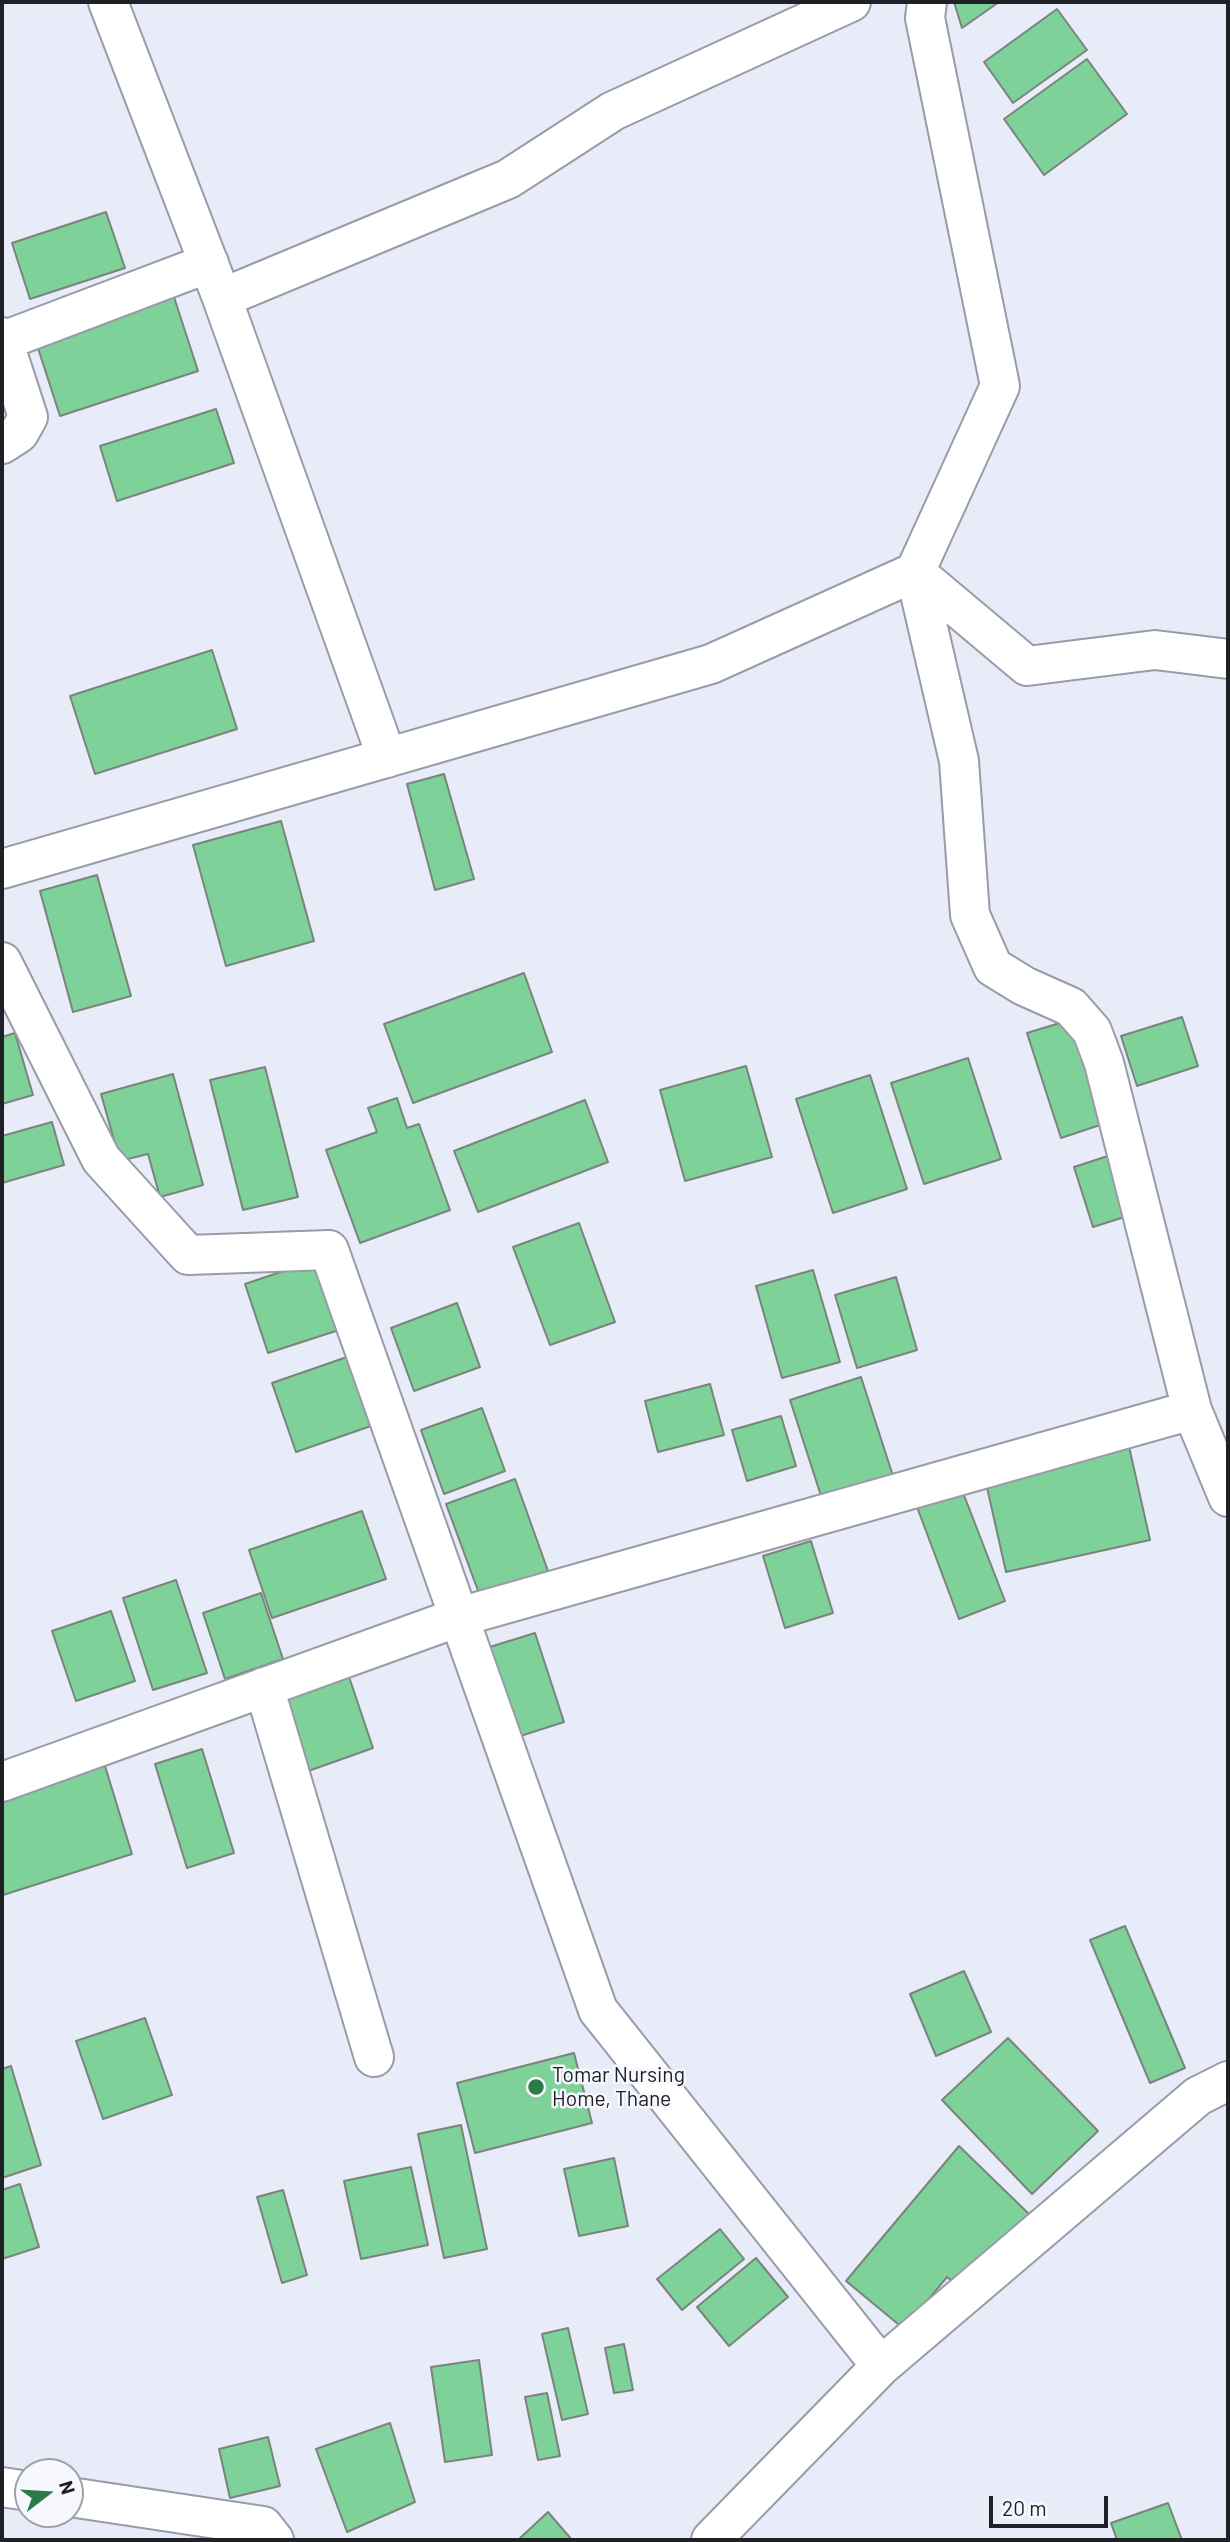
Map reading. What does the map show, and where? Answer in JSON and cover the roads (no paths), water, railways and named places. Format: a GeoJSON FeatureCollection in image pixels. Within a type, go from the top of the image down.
{"type":"FeatureCollection","features":[{"type":"Feature","properties":{"kind":"street"},"geometry":{"type":"LineString","coordinates":[[108,2],[215,281],[387,758]]}},
{"type":"Feature","properties":{"kind":"street"},"geometry":{"type":"LineString","coordinates":[[2,444],[19,433],[28,417],[2,339],[215,281],[400,226],[508,179],[613,111],[851,2]]}},
{"type":"Feature","properties":{"kind":"street"},"geometry":{"type":"LineString","coordinates":[[927,2],[925,18],[1000,386],[915,572],[959,761],[970,915],[993,967],[1024,986],[1071,1007],[1092,1031],[1104,1063],[1192,1410],[1228,1497]]}},
{"type":"Feature","properties":{"kind":"street"},"geometry":{"type":"LineString","coordinates":[[915,572],[1027,666],[1155,650],[1228,660]]}},
{"type":"Feature","properties":{"kind":"street"},"geometry":{"type":"LineString","coordinates":[[2,869],[711,664],[915,572]]}},
{"type":"Feature","properties":{"kind":"street"},"geometry":{"type":"LineString","coordinates":[[2,962],[101,1159],[188,1255],[328,1250],[598,2010],[881,2366]]}},
{"type":"Feature","properties":{"kind":"street"},"geometry":{"type":"LineString","coordinates":[[2,1782],[458,1617],[1192,1410]]}},
{"type":"Feature","properties":{"kind":"street"},"geometry":{"type":"LineString","coordinates":[[264,1687],[374,2057]]}},
{"type":"Feature","properties":{"kind":"street"},"geometry":{"type":"LineString","coordinates":[[711,2540],[881,2366],[1198,2096],[1228,2081]]}},
{"type":"Feature","properties":{"kind":"street"},"geometry":{"type":"LineString","coordinates":[[84,2499],[263,2526],[274,2540]]}},
{"type":"Feature","properties":{"kind":"place","name":"Tomar Nursing Home, Thane"},"geometry":{"type":"Point","coordinates":[536,2087]}}]}
